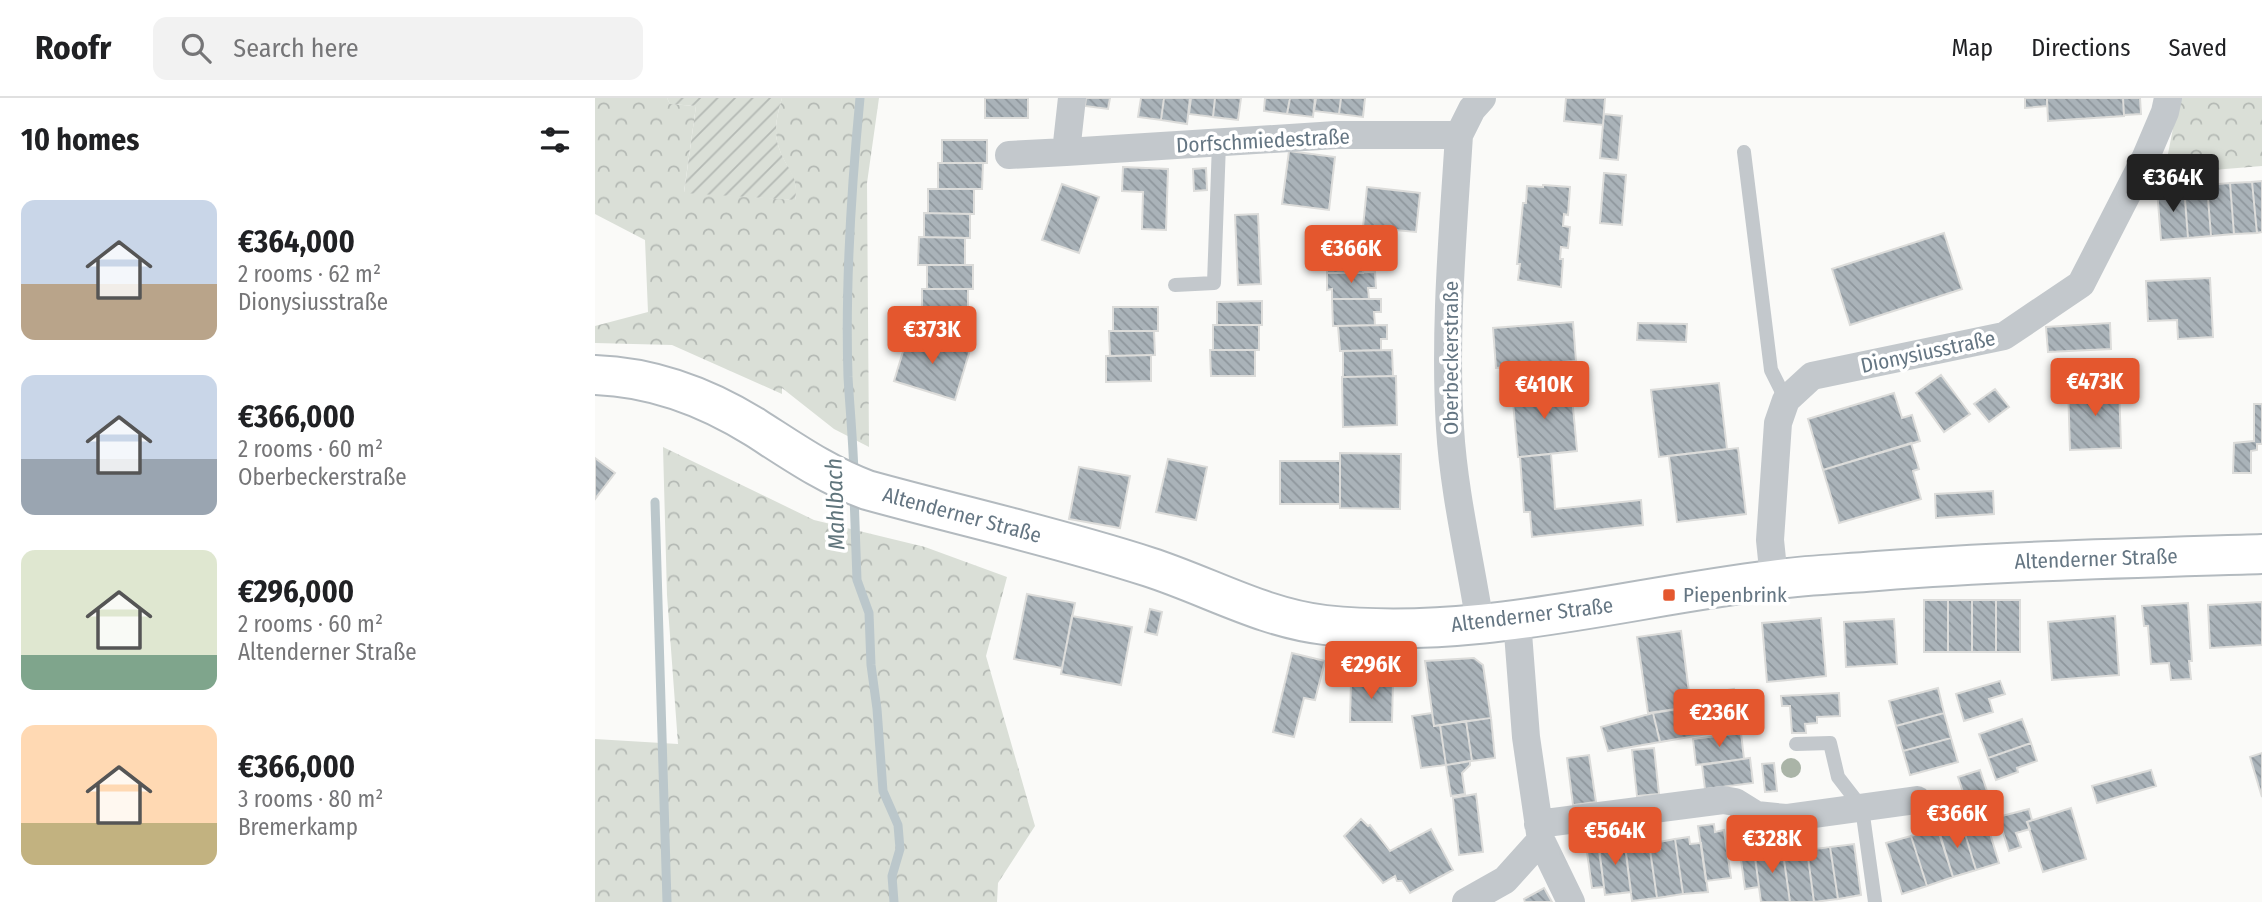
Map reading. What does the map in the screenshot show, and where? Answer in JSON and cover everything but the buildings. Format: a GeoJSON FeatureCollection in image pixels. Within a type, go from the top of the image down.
{"type":"FeatureCollection","features":[{"type":"Feature","properties":{"kind":"main road","name":"Altenderner Straße"},"geometry":{"type":"LineString","coordinates":[[595,375],[647,382],[684,393],[728,412],[842,481],[1108,554],[1289,620],[1326,625],[1392,629],[1499,622],[1774,579],[1985,563],[2262,554]]}},
{"type":"Feature","properties":{"kind":"street"},"geometry":{"type":"LineString","coordinates":[[1066,152],[1072,98]]}},
{"type":"Feature","properties":{"kind":"street","name":"Dionysiusstraße"},"geometry":{"type":"LineString","coordinates":[[1786,400],[1812,376],[2004,336],[2081,284],[2145,159],[2165,112],[2168,98]]}},
{"type":"Feature","properties":{"kind":"street","name":"Oberbeckerstraße"},"geometry":{"type":"LineString","coordinates":[[1469,102],[1459,135],[1447,359],[1456,488],[1499,622],[1526,737],[1539,832],[1571,902]]}},
{"type":"Feature","properties":{"kind":"street","name":"Dorfschmiedestraße"},"geometry":{"type":"LineString","coordinates":[[1009,155],[1336,135],[1459,135]]}},
{"type":"Feature","properties":{"kind":"street"},"geometry":{"type":"LineString","coordinates":[[1774,579],[1770,540],[1778,423],[1786,400]]}},
{"type":"Feature","properties":{"kind":"street"},"geometry":{"type":"LineString","coordinates":[[1466,902],[1505,880],[1539,832],[1723,800],[1735,802],[1756,815],[1786,818],[1917,800]]}},
{"type":"Feature","properties":{"kind":"lane"},"geometry":{"type":"LineString","coordinates":[[1175,285],[1214,283],[1219,143]]}},
{"type":"Feature","properties":{"kind":"lane"},"geometry":{"type":"LineString","coordinates":[[1744,152],[1771,370],[1786,400]]}},
{"type":"Feature","properties":{"kind":"lane"},"geometry":{"type":"LineString","coordinates":[[1796,744],[1830,743],[1838,777],[1862,808],[1875,902]]}},
{"type":"Feature","properties":{"kind":"green space"},"geometry":{"type":"Polygon","coordinates":[[[595,98],[667,98],[670,104],[696,106],[684,192],[795,200],[794,179],[776,135],[782,98],[879,98],[867,183],[869,447],[834,429],[782,388],[782,394],[672,345],[595,343],[595,326],[648,312],[645,240],[595,214],[595,98]]]}},
{"type":"Feature","properties":{"kind":"green space"},"geometry":{"type":"Polygon","coordinates":[[[667,98],[782,98],[776,135],[796,185],[795,200],[684,193],[696,106],[670,104],[667,98]]]}},
{"type":"Feature","properties":{"kind":"green space"},"geometry":{"type":"Polygon","coordinates":[[[2179,98],[2262,98],[2262,166],[2164,174],[2179,98]]]}},
{"type":"Feature","properties":{"kind":"green space"},"geometry":{"type":"Polygon","coordinates":[[[663,447],[814,520],[925,547],[1007,577],[986,656],[1035,826],[998,883],[997,902],[595,902],[595,739],[678,744],[667,595],[663,447]]]}},
{"type":"Feature","properties":{"kind":"waterway","name":"Mahlbach"},"geometry":{"type":"LineString","coordinates":[[854,474],[847,307],[851,203],[860,98]]}},
{"type":"Feature","properties":{"kind":"waterway","name":"Mahlbach"},"geometry":{"type":"LineString","coordinates":[[854,495],[857,580],[869,613],[883,791],[898,825],[900,849],[892,876],[894,902]]}},
{"type":"Feature","properties":{"kind":"waterway"},"geometry":{"type":"LineString","coordinates":[[655,502],[667,902]]}},
{"type":"Feature","properties":{"kind":"place","name":"Piepenbrink"},"geometry":{"type":"Point","coordinates":[1669,595]}}]}
